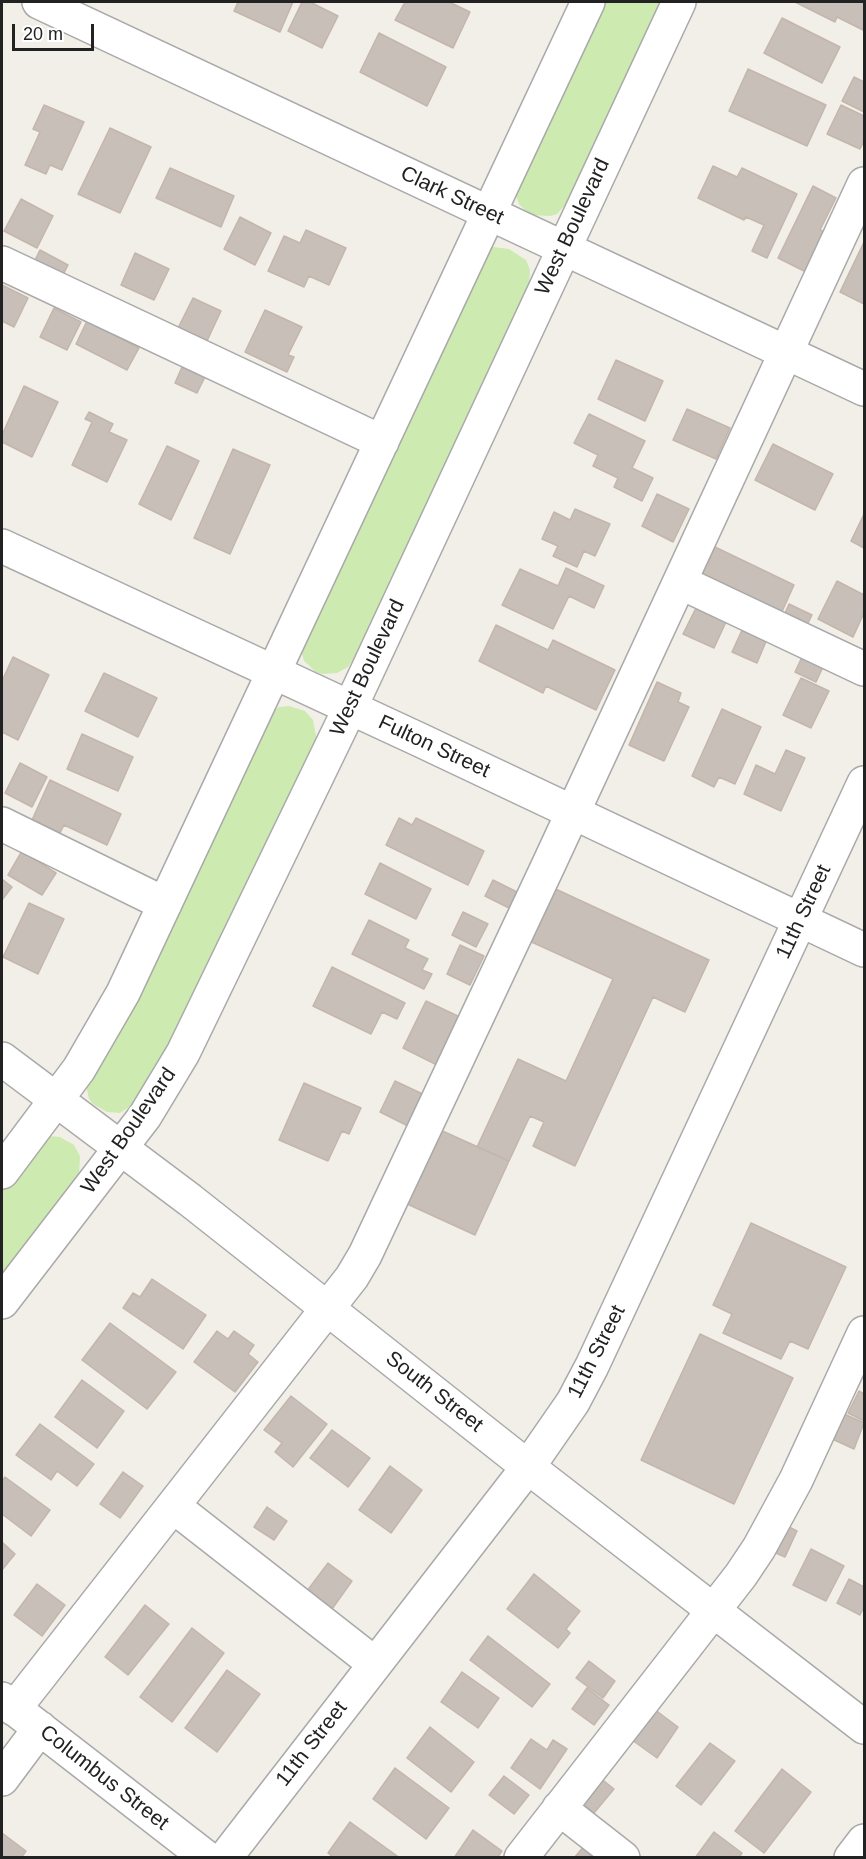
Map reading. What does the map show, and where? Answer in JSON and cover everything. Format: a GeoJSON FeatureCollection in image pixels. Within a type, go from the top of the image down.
{"type":"FeatureCollection","features":[{"type":"Feature","properties":{"kind":"street","name":"Clark Street"},"geometry":{"type":"LineString","coordinates":[[39,2],[864,389]]}},
{"type":"Feature","properties":{"kind":"street"},"geometry":{"type":"LineString","coordinates":[[2,1172],[57,1101],[100,1035],[123,993],[588,2]]}},
{"type":"Feature","properties":{"kind":"street","name":"West Boulevard"},"geometry":{"type":"LineString","coordinates":[[2,1302],[154,1103],[183,1053],[350,708],[679,2]]}},
{"type":"Feature","properties":{"kind":"street"},"geometry":{"type":"LineString","coordinates":[[8,1704],[173,1506],[352,1277],[573,813],[864,184]]}},
{"type":"Feature","properties":{"kind":"street"},"geometry":{"type":"LineString","coordinates":[[2,263],[382,442]]}},
{"type":"Feature","properties":{"kind":"street","name":"Fulton Street"},"geometry":{"type":"LineString","coordinates":[[2,546],[864,950]]}},
{"type":"Feature","properties":{"kind":"street"},"geometry":{"type":"LineString","coordinates":[[680,582],[864,669]]}},
{"type":"Feature","properties":{"kind":"street","name":"11th Street"},"geometry":{"type":"LineString","coordinates":[[225,1857],[528,1467],[573,1402],[592,1366],[864,783]]}},
{"type":"Feature","properties":{"kind":"street"},"geometry":{"type":"LineString","coordinates":[[2,824],[165,904]]}},
{"type":"Feature","properties":{"kind":"street","name":"South Street"},"geometry":{"type":"LineString","coordinates":[[2,1059],[328,1308],[528,1467],[864,1727]]}},
{"type":"Feature","properties":{"kind":"street"},"geometry":{"type":"LineString","coordinates":[[521,1857],[741,1575],[778,1517],[864,1333]]}},
{"type":"Feature","properties":{"kind":"street"},"geometry":{"type":"LineString","coordinates":[[173,1506],[375,1664]]}},
{"type":"Feature","properties":{"kind":"street","name":"Columbus Street"},"geometry":{"type":"LineString","coordinates":[[8,1704],[207,1857]]}},
{"type":"Feature","properties":{"kind":"street"},"geometry":{"type":"LineString","coordinates":[[2,1779],[40,1728]]}},
{"type":"Feature","properties":{"kind":"street"},"geometry":{"type":"LineString","coordinates":[[559,1808],[623,1857]]}},
{"type":"Feature","properties":{"kind":"street"},"geometry":{"type":"LineString","coordinates":[[851,1857],[864,1840]]}},
{"type":"Feature","properties":{"kind":"green space"},"geometry":{"type":"Polygon","coordinates":[[[600,2],[663,2],[567,203],[557,214],[551,216],[530,215],[519,204],[514,190],[600,2]]]}},
{"type":"Feature","properties":{"kind":"green space"},"geometry":{"type":"Polygon","coordinates":[[[490,248],[509,249],[526,260],[530,270],[529,285],[353,660],[348,667],[337,673],[316,672],[304,661],[300,647],[490,248]]]}},
{"type":"Feature","properties":{"kind":"green space"},"geometry":{"type":"Polygon","coordinates":[[[289,706],[305,711],[313,720],[317,741],[189,1012],[134,1104],[120,1113],[107,1112],[89,1099],[85,1081],[270,713],[279,707],[289,706]]]}},
{"type":"Feature","properties":{"kind":"green space"},"geometry":{"type":"Polygon","coordinates":[[[49,1136],[60,1137],[74,1145],[80,1156],[79,1177],[2,1278],[2,1184],[39,1141],[49,1136]]]}},
{"type":"Feature","properties":{"kind":"building"},"geometry":{"type":"Polygon","coordinates":[[[238,2],[293,2],[280,32],[234,11],[238,2]]]}},
{"type":"Feature","properties":{"kind":"building"},"geometry":{"type":"Polygon","coordinates":[[[302,2],[310,2],[338,16],[322,48],[288,31],[302,2]]]}},
{"type":"Feature","properties":{"kind":"building"},"geometry":{"type":"Polygon","coordinates":[[[405,2],[449,2],[470,12],[453,48],[395,20],[405,2]]]}},
{"type":"Feature","properties":{"kind":"building"},"geometry":{"type":"Polygon","coordinates":[[[795,2],[864,2],[863,30],[837,17],[835,22],[795,2]]]}},
{"type":"Feature","properties":{"kind":"building"},"geometry":{"type":"Polygon","coordinates":[[[782,18],[840,47],[822,83],[764,53],[782,18]]]}},
{"type":"Feature","properties":{"kind":"building"},"geometry":{"type":"Polygon","coordinates":[[[379,33],[446,67],[427,106],[360,72],[379,33]]]}},
{"type":"Feature","properties":{"kind":"building"},"geometry":{"type":"Polygon","coordinates":[[[748,69],[826,105],[807,146],[729,111],[748,69]]]}},
{"type":"Feature","properties":{"kind":"building"},"geometry":{"type":"Polygon","coordinates":[[[854,77],[864,82],[864,112],[842,101],[854,77]]]}},
{"type":"Feature","properties":{"kind":"building"},"geometry":{"type":"Polygon","coordinates":[[[44,105],[84,122],[62,170],[50,165],[46,174],[25,165],[40,132],[33,129],[44,105]]]}},
{"type":"Feature","properties":{"kind":"building"},"geometry":{"type":"Polygon","coordinates":[[[841,105],[864,116],[864,141],[860,149],[827,134],[841,105]]]}},
{"type":"Feature","properties":{"kind":"building"},"geometry":{"type":"Polygon","coordinates":[[[110,128],[151,147],[120,213],[78,194],[110,128]]]}},
{"type":"Feature","properties":{"kind":"building"},"geometry":{"type":"Polygon","coordinates":[[[713,166],[737,177],[742,168],[797,194],[767,258],[752,251],[764,225],[746,217],[744,220],[698,198],[713,166]]]}},
{"type":"Feature","properties":{"kind":"building"},"geometry":{"type":"Polygon","coordinates":[[[170,168],[234,196],[221,227],[156,198],[170,168]]]}},
{"type":"Feature","properties":{"kind":"building"},"geometry":{"type":"Polygon","coordinates":[[[813,186],[836,198],[820,230],[827,233],[808,273],[778,258],[813,186]]]}},
{"type":"Feature","properties":{"kind":"building"},"geometry":{"type":"Polygon","coordinates":[[[21,199],[53,216],[37,248],[4,231],[21,199]]]}},
{"type":"Feature","properties":{"kind":"building"},"geometry":{"type":"Polygon","coordinates":[[[240,217],[271,233],[255,265],[224,249],[240,217]]]}},
{"type":"Feature","properties":{"kind":"building"},"geometry":{"type":"Polygon","coordinates":[[[306,230],[346,248],[329,285],[309,276],[304,287],[268,271],[284,236],[300,243],[306,230]]]}},
{"type":"Feature","properties":{"kind":"building"},"geometry":{"type":"Polygon","coordinates":[[[864,242],[864,304],[840,292],[864,242]]]}},
{"type":"Feature","properties":{"kind":"building"},"geometry":{"type":"Polygon","coordinates":[[[40,250],[68,265],[60,281],[32,266],[40,250]]]}},
{"type":"Feature","properties":{"kind":"building"},"geometry":{"type":"Polygon","coordinates":[[[135,253],[169,269],[154,300],[121,285],[135,253]]]}},
{"type":"Feature","properties":{"kind":"building"},"geometry":{"type":"Polygon","coordinates":[[[2,285],[28,298],[14,327],[2,321],[2,285]]]}},
{"type":"Feature","properties":{"kind":"building"},"geometry":{"type":"Polygon","coordinates":[[[193,298],[221,311],[206,343],[177,330],[193,298]]]}},
{"type":"Feature","properties":{"kind":"building"},"geometry":{"type":"Polygon","coordinates":[[[54,308],[81,322],[67,350],[40,337],[54,308]]]}},
{"type":"Feature","properties":{"kind":"building"},"geometry":{"type":"Polygon","coordinates":[[[265,310],[302,327],[288,355],[294,357],[287,372],[245,352],[265,310]]]}},
{"type":"Feature","properties":{"kind":"building"},"geometry":{"type":"Polygon","coordinates":[[[87,321],[139,348],[127,370],[76,344],[87,321]]]}},
{"type":"Feature","properties":{"kind":"building"},"geometry":{"type":"Polygon","coordinates":[[[616,360],[663,381],[645,421],[598,399],[616,360]]]}},
{"type":"Feature","properties":{"kind":"building"},"geometry":{"type":"Polygon","coordinates":[[[182,367],[205,377],[197,393],[175,383],[182,367]]]}},
{"type":"Feature","properties":{"kind":"building"},"geometry":{"type":"Polygon","coordinates":[[[24,386],[58,402],[32,457],[2,442],[2,435],[24,386]]]}},
{"type":"Feature","properties":{"kind":"building"},"geometry":{"type":"Polygon","coordinates":[[[687,409],[730,428],[716,459],[673,440],[687,409]]]}},
{"type":"Feature","properties":{"kind":"building"},"geometry":{"type":"Polygon","coordinates":[[[89,412],[113,424],[109,432],[127,440],[107,482],[72,465],[92,422],[85,419],[89,412]]]}},
{"type":"Feature","properties":{"kind":"building"},"geometry":{"type":"Polygon","coordinates":[[[589,414],[645,441],[632,468],[653,478],[642,501],[614,487],[618,478],[593,466],[598,455],[574,443],[589,414]]]}},
{"type":"Feature","properties":{"kind":"building"},"geometry":{"type":"Polygon","coordinates":[[[773,444],[833,474],[815,510],[755,480],[773,444]]]}},
{"type":"Feature","properties":{"kind":"building"},"geometry":{"type":"Polygon","coordinates":[[[167,446],[199,461],[171,520],[139,504],[167,446]]]}},
{"type":"Feature","properties":{"kind":"building"},"geometry":{"type":"Polygon","coordinates":[[[233,449],[270,465],[230,554],[194,538],[233,449]]]}},
{"type":"Feature","properties":{"kind":"building"},"geometry":{"type":"Polygon","coordinates":[[[657,494],[689,509],[673,542],[642,526],[657,494]]]}},
{"type":"Feature","properties":{"kind":"building"},"geometry":{"type":"Polygon","coordinates":[[[575,509],[610,524],[595,556],[584,551],[577,567],[553,556],[558,546],[542,539],[554,512],[570,520],[575,509]]]}},
{"type":"Feature","properties":{"kind":"building"},"geometry":{"type":"Polygon","coordinates":[[[864,514],[864,548],[851,541],[864,514]]]}},
{"type":"Feature","properties":{"kind":"building"},"geometry":{"type":"Polygon","coordinates":[[[715,547],[794,585],[780,616],[700,577],[715,547]]]}},
{"type":"Feature","properties":{"kind":"building"},"geometry":{"type":"Polygon","coordinates":[[[566,568],[604,586],[594,608],[569,596],[553,629],[502,605],[520,569],[558,586],[566,568]]]}},
{"type":"Feature","properties":{"kind":"building"},"geometry":{"type":"Polygon","coordinates":[[[837,581],[864,595],[864,613],[853,637],[818,619],[837,581]]]}},
{"type":"Feature","properties":{"kind":"building"},"geometry":{"type":"Polygon","coordinates":[[[789,604],[812,615],[804,631],[782,620],[789,604]]]}},
{"type":"Feature","properties":{"kind":"building"},"geometry":{"type":"Polygon","coordinates":[[[696,608],[726,622],[714,648],[683,634],[696,608]]]}},
{"type":"Feature","properties":{"kind":"building"},"geometry":{"type":"Polygon","coordinates":[[[496,625],[548,650],[553,640],[615,670],[596,710],[546,686],[543,693],[479,661],[496,625]]]}},
{"type":"Feature","properties":{"kind":"building"},"geometry":{"type":"Polygon","coordinates":[[[743,628],[767,639],[757,663],[732,652],[743,628]]]}},
{"type":"Feature","properties":{"kind":"building"},"geometry":{"type":"Polygon","coordinates":[[[13,657],[49,675],[18,740],[2,732],[2,681],[13,657]]]}},
{"type":"Feature","properties":{"kind":"building"},"geometry":{"type":"Polygon","coordinates":[[[802,657],[823,667],[816,682],[795,672],[802,657]]]}},
{"type":"Feature","properties":{"kind":"building"},"geometry":{"type":"Polygon","coordinates":[[[104,673],[157,698],[138,737],[85,711],[104,673]]]}},
{"type":"Feature","properties":{"kind":"building"},"geometry":{"type":"Polygon","coordinates":[[[801,678],[829,691],[811,728],[783,715],[801,678]]]}},
{"type":"Feature","properties":{"kind":"building"},"geometry":{"type":"Polygon","coordinates":[[[657,682],[681,693],[678,702],[689,707],[664,761],[629,745],[657,682]]]}},
{"type":"Feature","properties":{"kind":"building"},"geometry":{"type":"Polygon","coordinates":[[[722,709],[761,727],[735,784],[719,777],[714,787],[692,776],[722,709]]]}},
{"type":"Feature","properties":{"kind":"building"},"geometry":{"type":"Polygon","coordinates":[[[82,734],[133,757],[118,791],[67,769],[82,734]]]}},
{"type":"Feature","properties":{"kind":"building"},"geometry":{"type":"Polygon","coordinates":[[[786,750],[805,758],[781,811],[744,794],[756,765],[775,774],[786,750]]]}},
{"type":"Feature","properties":{"kind":"building"},"geometry":{"type":"Polygon","coordinates":[[[20,763],[47,777],[32,807],[5,793],[20,763]]]}},
{"type":"Feature","properties":{"kind":"building"},"geometry":{"type":"Polygon","coordinates":[[[50,780],[121,814],[107,845],[64,825],[60,833],[32,820],[50,780]]]}},
{"type":"Feature","properties":{"kind":"building"},"geometry":{"type":"Polygon","coordinates":[[[399,818],[412,825],[416,818],[484,851],[468,885],[386,845],[399,818]]]}},
{"type":"Feature","properties":{"kind":"building"},"geometry":{"type":"Polygon","coordinates":[[[22,851],[56,873],[42,895],[8,875],[22,851]]]}},
{"type":"Feature","properties":{"kind":"building"},"geometry":{"type":"Polygon","coordinates":[[[380,863],[431,889],[416,919],[365,894],[380,863]]]}},
{"type":"Feature","properties":{"kind":"building"},"geometry":{"type":"Polygon","coordinates":[[[2,879],[12,887],[2,900],[2,879]]]}},
{"type":"Feature","properties":{"kind":"building"},"geometry":{"type":"Polygon","coordinates":[[[493,880],[517,892],[509,908],[485,896],[493,880]]]}},
{"type":"Feature","properties":{"kind":"building"},"geometry":{"type":"Polygon","coordinates":[[[549,886],[709,960],[685,1012],[653,997],[575,1166],[533,1146],[544,1122],[530,1116],[509,1161],[477,1147],[518,1059],[566,1081],[613,979],[525,939],[549,886]]]}},
{"type":"Feature","properties":{"kind":"building"},"geometry":{"type":"Polygon","coordinates":[[[29,903],[64,919],[38,974],[3,957],[29,903]]]}},
{"type":"Feature","properties":{"kind":"building"},"geometry":{"type":"Polygon","coordinates":[[[463,912],[488,924],[476,947],[452,935],[463,912]]]}},
{"type":"Feature","properties":{"kind":"building"},"geometry":{"type":"Polygon","coordinates":[[[369,920],[409,940],[405,948],[428,959],[422,970],[432,974],[424,989],[352,954],[369,920]]]}},
{"type":"Feature","properties":{"kind":"building"},"geometry":{"type":"Polygon","coordinates":[[[460,945],[484,956],[470,985],[447,974],[460,945]]]}},
{"type":"Feature","properties":{"kind":"building"},"geometry":{"type":"Polygon","coordinates":[[[332,967],[405,1003],[397,1019],[382,1012],[371,1034],[313,1006],[332,967]]]}},
{"type":"Feature","properties":{"kind":"building"},"geometry":{"type":"Polygon","coordinates":[[[426,1001],[462,1018],[439,1066],[403,1048],[426,1001]]]}},
{"type":"Feature","properties":{"kind":"building"},"geometry":{"type":"Polygon","coordinates":[[[395,1081],[429,1097],[414,1129],[380,1112],[395,1081]]]}},
{"type":"Feature","properties":{"kind":"building"},"geometry":{"type":"Polygon","coordinates":[[[304,1083],[361,1108],[349,1134],[342,1131],[328,1161],[279,1140],[304,1083]]]}},
{"type":"Feature","properties":{"kind":"building"},"geometry":{"type":"Polygon","coordinates":[[[438,1129],[509,1161],[475,1235],[405,1203],[438,1129]]]}},
{"type":"Feature","properties":{"kind":"building"},"geometry":{"type":"Polygon","coordinates":[[[751,1223],[846,1267],[808,1349],[790,1341],[781,1359],[723,1333],[732,1314],[713,1305],[751,1223]]]}},
{"type":"Feature","properties":{"kind":"building"},"geometry":{"type":"Polygon","coordinates":[[[152,1279],[206,1315],[183,1349],[123,1308],[133,1293],[140,1297],[152,1279]]]}},
{"type":"Feature","properties":{"kind":"building"},"geometry":{"type":"Polygon","coordinates":[[[110,1323],[176,1372],[147,1409],[82,1360],[110,1323]]]}},
{"type":"Feature","properties":{"kind":"building"},"geometry":{"type":"Polygon","coordinates":[[[217,1331],[228,1339],[234,1331],[254,1345],[248,1354],[258,1362],[235,1392],[194,1362],[217,1331]]]}},
{"type":"Feature","properties":{"kind":"building"},"geometry":{"type":"Polygon","coordinates":[[[700,1334],[793,1378],[734,1504],[641,1460],[700,1334]]]}},
{"type":"Feature","properties":{"kind":"building"},"geometry":{"type":"Polygon","coordinates":[[[82,1380],[124,1411],[97,1448],[55,1417],[82,1380]]]}},
{"type":"Feature","properties":{"kind":"building"},"geometry":{"type":"Polygon","coordinates":[[[859,1391],[864,1394],[864,1421],[848,1413],[859,1391]]]}},
{"type":"Feature","properties":{"kind":"building"},"geometry":{"type":"Polygon","coordinates":[[[291,1396],[327,1424],[293,1467],[275,1452],[282,1443],[264,1430],[291,1396]]]}},
{"type":"Feature","properties":{"kind":"building"},"geometry":{"type":"Polygon","coordinates":[[[842,1413],[864,1423],[854,1449],[830,1438],[842,1413]]]}},
{"type":"Feature","properties":{"kind":"building"},"geometry":{"type":"Polygon","coordinates":[[[40,1424],[94,1464],[77,1486],[57,1471],[51,1480],[16,1455],[40,1424]]]}},
{"type":"Feature","properties":{"kind":"building"},"geometry":{"type":"Polygon","coordinates":[[[332,1430],[370,1458],[348,1487],[310,1458],[332,1430]]]}},
{"type":"Feature","properties":{"kind":"building"},"geometry":{"type":"Polygon","coordinates":[[[390,1466],[422,1490],[391,1533],[359,1510],[390,1466]]]}},
{"type":"Feature","properties":{"kind":"building"},"geometry":{"type":"Polygon","coordinates":[[[123,1472],[143,1486],[120,1518],[100,1504],[123,1472]]]}},
{"type":"Feature","properties":{"kind":"building"},"geometry":{"type":"Polygon","coordinates":[[[5,1477],[50,1510],[31,1536],[2,1514],[2,1482],[5,1477]]]}},
{"type":"Feature","properties":{"kind":"building"},"geometry":{"type":"Polygon","coordinates":[[[267,1507],[287,1521],[274,1540],[254,1527],[267,1507]]]}},
{"type":"Feature","properties":{"kind":"building"},"geometry":{"type":"Polygon","coordinates":[[[783,1524],[797,1531],[785,1557],[771,1551],[783,1524]]]}},
{"type":"Feature","properties":{"kind":"building"},"geometry":{"type":"Polygon","coordinates":[[[2,1542],[15,1554],[2,1570],[2,1542]]]}},
{"type":"Feature","properties":{"kind":"building"},"geometry":{"type":"Polygon","coordinates":[[[811,1549],[844,1566],[826,1601],[793,1585],[811,1549]]]}},
{"type":"Feature","properties":{"kind":"building"},"geometry":{"type":"Polygon","coordinates":[[[328,1563],[352,1581],[332,1609],[307,1591],[328,1563]]]}},
{"type":"Feature","properties":{"kind":"building"},"geometry":{"type":"Polygon","coordinates":[[[534,1574],[580,1611],[566,1629],[570,1633],[558,1648],[507,1609],[534,1574]]]}},
{"type":"Feature","properties":{"kind":"building"},"geometry":{"type":"Polygon","coordinates":[[[849,1579],[864,1587],[864,1607],[860,1615],[837,1603],[849,1579]]]}},
{"type":"Feature","properties":{"kind":"building"},"geometry":{"type":"Polygon","coordinates":[[[37,1584],[65,1605],[42,1636],[14,1615],[37,1584]]]}},
{"type":"Feature","properties":{"kind":"building"},"geometry":{"type":"Polygon","coordinates":[[[145,1605],[169,1624],[128,1675],[105,1657],[145,1605]]]}},
{"type":"Feature","properties":{"kind":"building"},"geometry":{"type":"Polygon","coordinates":[[[192,1628],[224,1653],[172,1722],[140,1697],[192,1628]]]}},
{"type":"Feature","properties":{"kind":"building"},"geometry":{"type":"Polygon","coordinates":[[[488,1636],[550,1684],[532,1707],[470,1660],[488,1636]]]}},
{"type":"Feature","properties":{"kind":"building"},"geometry":{"type":"Polygon","coordinates":[[[589,1661],[615,1681],[603,1698],[576,1678],[589,1661]]]}},
{"type":"Feature","properties":{"kind":"building"},"geometry":{"type":"Polygon","coordinates":[[[227,1670],[260,1694],[217,1752],[185,1728],[227,1670]]]}},
{"type":"Feature","properties":{"kind":"building"},"geometry":{"type":"Polygon","coordinates":[[[462,1672],[499,1698],[478,1728],[441,1702],[462,1672]]]}},
{"type":"Feature","properties":{"kind":"building"},"geometry":{"type":"Polygon","coordinates":[[[587,1688],[609,1705],[594,1725],[572,1709],[587,1688]]]}},
{"type":"Feature","properties":{"kind":"building"},"geometry":{"type":"Polygon","coordinates":[[[654,1709],[678,1727],[657,1758],[632,1740],[654,1709]]]}},
{"type":"Feature","properties":{"kind":"building"},"geometry":{"type":"Polygon","coordinates":[[[430,1727],[474,1762],[451,1792],[407,1758],[430,1727]]]}},
{"type":"Feature","properties":{"kind":"building"},"geometry":{"type":"Polygon","coordinates":[[[531,1739],[547,1750],[553,1740],[567,1749],[540,1789],[511,1768],[531,1739]]]}},
{"type":"Feature","properties":{"kind":"building"},"geometry":{"type":"Polygon","coordinates":[[[710,1743],[735,1761],[701,1805],[676,1786],[710,1743]]]}},
{"type":"Feature","properties":{"kind":"building"},"geometry":{"type":"Polygon","coordinates":[[[395,1768],[449,1808],[426,1839],[373,1799],[395,1768]]]}},
{"type":"Feature","properties":{"kind":"building"},"geometry":{"type":"Polygon","coordinates":[[[782,1769],[811,1792],[764,1853],[735,1831],[782,1769]]]}},
{"type":"Feature","properties":{"kind":"building"},"geometry":{"type":"Polygon","coordinates":[[[504,1776],[529,1795],[514,1814],[489,1795],[504,1776]]]}},
{"type":"Feature","properties":{"kind":"building"},"geometry":{"type":"Polygon","coordinates":[[[599,1777],[614,1789],[594,1813],[579,1801],[599,1777]]]}},
{"type":"Feature","properties":{"kind":"building"},"geometry":{"type":"Polygon","coordinates":[[[350,1822],[400,1858],[334,1858],[328,1853],[350,1822]]]}},
{"type":"Feature","properties":{"kind":"building"},"geometry":{"type":"Polygon","coordinates":[[[473,1830],[502,1851],[497,1858],[454,1858],[473,1830]]]}},
{"type":"Feature","properties":{"kind":"building"},"geometry":{"type":"Polygon","coordinates":[[[714,1832],[742,1853],[739,1858],[695,1858],[714,1832]]]}},
{"type":"Feature","properties":{"kind":"building"},"geometry":{"type":"Polygon","coordinates":[[[2,1833],[26,1851],[21,1858],[2,1858],[2,1833]]]}},
{"type":"Feature","properties":{"kind":"building"},"geometry":{"type":"Polygon","coordinates":[[[585,1845],[600,1858],[574,1858],[585,1845]]]}}]}
